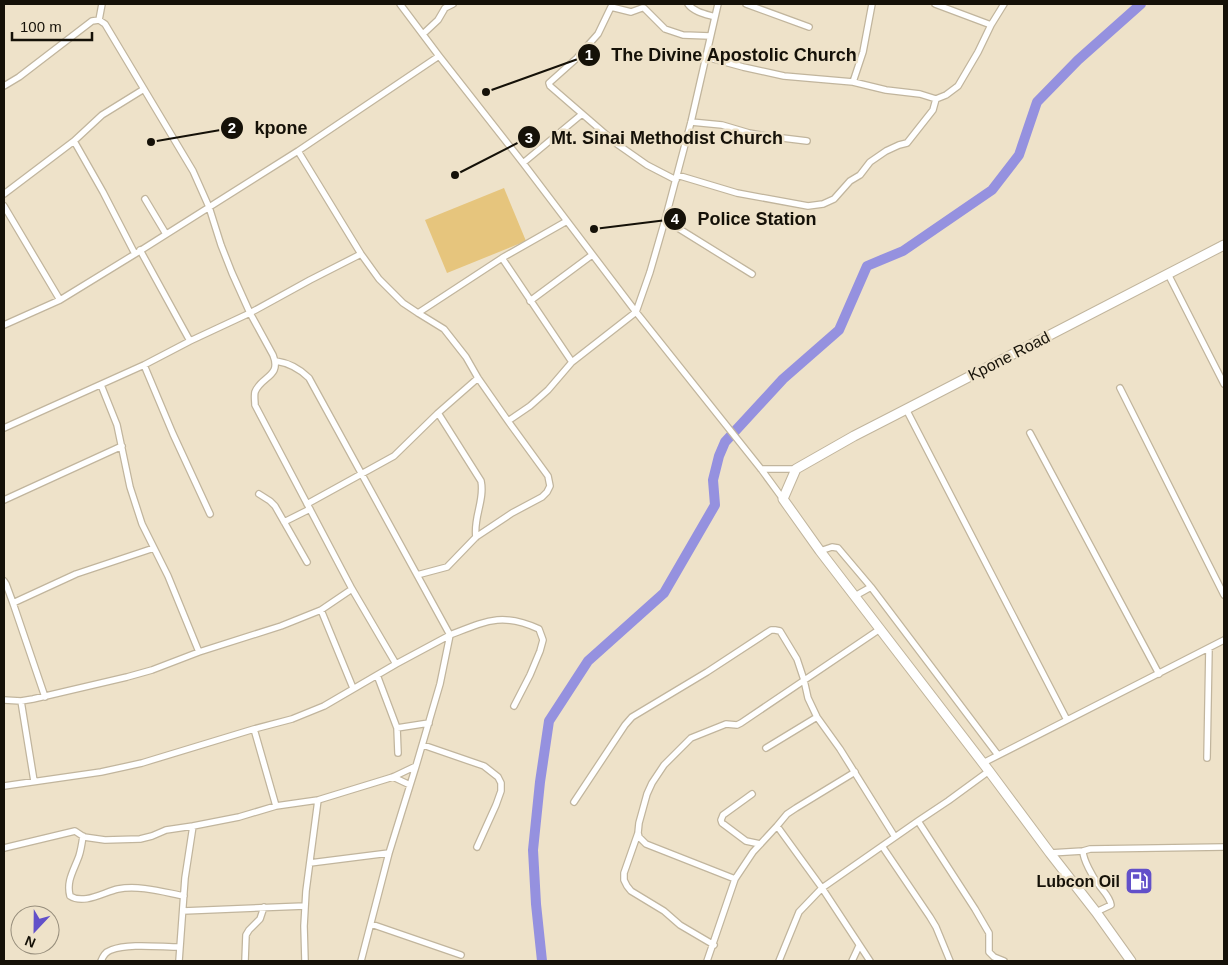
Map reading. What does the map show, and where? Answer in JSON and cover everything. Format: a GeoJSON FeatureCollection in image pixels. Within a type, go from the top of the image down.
{"type":"FeatureCollection","features":[{"type":"Feature","properties":{"kind":"main road","name":"Kpone Road"},"geometry":{"type":"LineString","coordinates":[[796,470],[854,436],[1224,246]]}},
{"type":"Feature","properties":{"kind":"main road"},"geometry":{"type":"LineString","coordinates":[[796,470],[783,499],[820,551],[990,771],[1131,961]]}},
{"type":"Feature","properties":{"kind":"street"},"geometry":{"type":"LineString","coordinates":[[99,20],[102,4]]}},
{"type":"Feature","properties":{"kind":"street"},"geometry":{"type":"LineString","coordinates":[[400,4],[636,312],[783,499]]}},
{"type":"Feature","properties":{"kind":"street"},"geometry":{"type":"LineString","coordinates":[[423,34],[438,20],[445,8],[453,4]]}},
{"type":"Feature","properties":{"kind":"street"},"geometry":{"type":"LineString","coordinates":[[688,4],[696,11],[715,17]]}},
{"type":"Feature","properties":{"kind":"street"},"geometry":{"type":"LineString","coordinates":[[508,421],[530,406],[548,390],[572,362],[636,312],[648,280],[665,220],[691,122],[718,4]]}},
{"type":"Feature","properties":{"kind":"street"},"geometry":{"type":"LineString","coordinates":[[746,4],[809,27]]}},
{"type":"Feature","properties":{"kind":"street"},"geometry":{"type":"LineString","coordinates":[[853,82],[863,52],[872,4]]}},
{"type":"Feature","properties":{"kind":"street"},"geometry":{"type":"LineString","coordinates":[[935,4],[990,25]]}},
{"type":"Feature","properties":{"kind":"street"},"geometry":{"type":"LineString","coordinates":[[710,36],[683,35],[665,29],[644,8],[631,12],[611,7],[598,34],[577,58],[550,83],[550,86],[627,151],[648,165],[676,178],[746,195],[808,206],[823,204],[834,199],[850,181],[860,175],[870,162],[886,151],[907,143],[933,110],[936,100],[958,86],[978,52],[990,25],[1004,4]]}},
{"type":"Feature","properties":{"kind":"street"},"geometry":{"type":"LineString","coordinates":[[4,86],[19,77],[92,21],[99,20],[105,24],[193,170],[209,207],[232,273],[250,313],[276,361],[273,372],[259,385],[255,392],[255,405],[352,589],[396,664]]}},
{"type":"Feature","properties":{"kind":"street"},"geometry":{"type":"LineString","coordinates":[[4,325],[60,300],[138,252],[298,151],[439,56]]}},
{"type":"Feature","properties":{"kind":"street"},"geometry":{"type":"LineString","coordinates":[[706,57],[784,76],[853,82],[886,90],[920,94],[936,100]]}},
{"type":"Feature","properties":{"kind":"street"},"geometry":{"type":"LineString","coordinates":[[4,194],[74,141],[102,115],[144,89]]}},
{"type":"Feature","properties":{"kind":"street"},"geometry":{"type":"LineString","coordinates":[[523,163],[582,114]]}},
{"type":"Feature","properties":{"kind":"street"},"geometry":{"type":"LineString","coordinates":[[691,122],[722,126],[749,134],[807,140]]}},
{"type":"Feature","properties":{"kind":"street"},"geometry":{"type":"LineString","coordinates":[[74,141],[190,341]]}},
{"type":"Feature","properties":{"kind":"street"},"geometry":{"type":"LineString","coordinates":[[298,151],[361,254],[379,279],[392,294],[418,314],[444,329],[466,357],[478,378],[548,476],[550,486],[542,496],[476,537],[447,567],[417,575]]}},
{"type":"Feature","properties":{"kind":"street"},"geometry":{"type":"LineString","coordinates":[[145,198],[166,234]]}},
{"type":"Feature","properties":{"kind":"street"},"geometry":{"type":"LineString","coordinates":[[4,206],[60,300]]}},
{"type":"Feature","properties":{"kind":"street"},"geometry":{"type":"LineString","coordinates":[[665,220],[752,274]]}},
{"type":"Feature","properties":{"kind":"street"},"geometry":{"type":"LineString","coordinates":[[418,314],[502,258],[567,221]]}},
{"type":"Feature","properties":{"kind":"street"},"geometry":{"type":"LineString","coordinates":[[4,428],[144,365],[250,313],[361,254]]}},
{"type":"Feature","properties":{"kind":"street"},"geometry":{"type":"LineString","coordinates":[[530,301],[592,255]]}},
{"type":"Feature","properties":{"kind":"street"},"geometry":{"type":"LineString","coordinates":[[502,258],[572,362]]}},
{"type":"Feature","properties":{"kind":"street"},"geometry":{"type":"LineString","coordinates":[[1168,274],[1224,384]]}},
{"type":"Feature","properties":{"kind":"street"},"geometry":{"type":"LineString","coordinates":[[276,361],[294,366],[309,378],[450,635],[440,684],[390,853],[361,961]]}},
{"type":"Feature","properties":{"kind":"street"},"geometry":{"type":"LineString","coordinates":[[144,365],[210,514]]}},
{"type":"Feature","properties":{"kind":"street"},"geometry":{"type":"LineString","coordinates":[[284,522],[394,456],[478,378]]}},
{"type":"Feature","properties":{"kind":"street"},"geometry":{"type":"LineString","coordinates":[[101,385],[117,424],[133,500],[142,524],[168,576],[199,652]]}},
{"type":"Feature","properties":{"kind":"street"},"geometry":{"type":"LineString","coordinates":[[1120,388],[1224,595]]}},
{"type":"Feature","properties":{"kind":"street"},"geometry":{"type":"LineString","coordinates":[[906,409],[1067,720]]}},
{"type":"Feature","properties":{"kind":"street"},"geometry":{"type":"LineString","coordinates":[[438,414],[481,482],[482,493],[476,522],[476,537]]}},
{"type":"Feature","properties":{"kind":"street"},"geometry":{"type":"LineString","coordinates":[[1030,433],[1159,674]]}},
{"type":"Feature","properties":{"kind":"street"},"geometry":{"type":"LineString","coordinates":[[4,500],[122,446]]}},
{"type":"Feature","properties":{"kind":"street"},"geometry":{"type":"LineString","coordinates":[[761,469],[796,470]]}},
{"type":"Feature","properties":{"kind":"street"},"geometry":{"type":"LineString","coordinates":[[259,494],[270,500],[275,506],[307,562]]}},
{"type":"Feature","properties":{"kind":"street"},"geometry":{"type":"LineString","coordinates":[[820,551],[832,547],[838,548],[871,587],[998,755]]}},
{"type":"Feature","properties":{"kind":"street"},"geometry":{"type":"LineString","coordinates":[[13,604],[76,574],[154,548]]}},
{"type":"Feature","properties":{"kind":"street"},"geometry":{"type":"LineString","coordinates":[[4,581],[45,696]]}},
{"type":"Feature","properties":{"kind":"street"},"geometry":{"type":"LineString","coordinates":[[855,596],[871,587]]}},
{"type":"Feature","properties":{"kind":"street"},"geometry":{"type":"LineString","coordinates":[[4,700],[21,702],[136,675],[199,652],[281,626],[321,610],[352,589]]}},
{"type":"Feature","properties":{"kind":"street"},"geometry":{"type":"LineString","coordinates":[[321,610],[353,688]]}},
{"type":"Feature","properties":{"kind":"street"},"geometry":{"type":"LineString","coordinates":[[4,786],[101,772],[142,763],[292,719],[324,706],[450,635],[496,620],[518,621],[539,629],[543,640],[530,675],[514,706]]}},
{"type":"Feature","properties":{"kind":"street"},"geometry":{"type":"LineString","coordinates":[[714,945],[680,925],[664,911],[637,896],[624,880],[624,873],[638,833],[647,794],[652,783],[664,765],[691,738],[726,724],[737,725],[741,723],[880,629]]}},
{"type":"Feature","properties":{"kind":"street"},"geometry":{"type":"LineString","coordinates":[[574,802],[632,717],[707,672],[771,630],[775,630],[780,631],[793,652],[816,716],[840,749],[895,836]]}},
{"type":"Feature","properties":{"kind":"street"},"geometry":{"type":"LineString","coordinates":[[983,763],[1224,640]]}},
{"type":"Feature","properties":{"kind":"street"},"geometry":{"type":"LineString","coordinates":[[1207,758],[1209,648]]}},
{"type":"Feature","properties":{"kind":"street"},"geometry":{"type":"LineString","coordinates":[[377,675],[397,728],[398,753]]}},
{"type":"Feature","properties":{"kind":"street"},"geometry":{"type":"LineString","coordinates":[[21,702],[34,781]]}},
{"type":"Feature","properties":{"kind":"street"},"geometry":{"type":"LineString","coordinates":[[766,748],[816,716]]}},
{"type":"Feature","properties":{"kind":"street"},"geometry":{"type":"LineString","coordinates":[[397,728],[429,723]]}},
{"type":"Feature","properties":{"kind":"street"},"geometry":{"type":"LineString","coordinates":[[254,729],[276,806]]}},
{"type":"Feature","properties":{"kind":"street"},"geometry":{"type":"LineString","coordinates":[[423,745],[484,766],[498,777],[501,783],[501,791],[477,847]]}},
{"type":"Feature","properties":{"kind":"street"},"geometry":{"type":"LineString","coordinates":[[4,848],[75,831],[83,836],[105,840],[140,839],[166,830],[239,817],[276,806],[318,800],[392,777],[416,766]]}},
{"type":"Feature","properties":{"kind":"street"},"geometry":{"type":"LineString","coordinates":[[779,961],[799,912],[822,888],[990,771]]}},
{"type":"Feature","properties":{"kind":"street"},"geometry":{"type":"LineString","coordinates":[[708,961],[735,880],[750,856],[787,814],[855,772]]}},
{"type":"Feature","properties":{"kind":"street"},"geometry":{"type":"LineString","coordinates":[[392,777],[410,785]]}},
{"type":"Feature","properties":{"kind":"street"},"geometry":{"type":"LineString","coordinates":[[752,794],[723,815],[721,820],[722,823],[746,841],[760,844]]}},
{"type":"Feature","properties":{"kind":"street"},"geometry":{"type":"LineString","coordinates":[[305,961],[306,891],[318,800]]}},
{"type":"Feature","properties":{"kind":"street"},"geometry":{"type":"LineString","coordinates":[[918,821],[989,933],[989,952],[994,957],[1004,961]]}},
{"type":"Feature","properties":{"kind":"street"},"geometry":{"type":"LineString","coordinates":[[179,961],[185,878],[193,826]]}},
{"type":"Feature","properties":{"kind":"street"},"geometry":{"type":"LineString","coordinates":[[777,826],[822,888],[870,961]]}},
{"type":"Feature","properties":{"kind":"street"},"geometry":{"type":"LineString","coordinates":[[638,833],[639,837],[646,844],[735,880]]}},
{"type":"Feature","properties":{"kind":"street"},"geometry":{"type":"LineString","coordinates":[[83,836],[81,849],[70,875],[68,890],[70,896],[80,900],[119,888],[141,888],[184,896]]}},
{"type":"Feature","properties":{"kind":"street"},"geometry":{"type":"LineString","coordinates":[[882,846],[936,927],[950,961]]}},
{"type":"Feature","properties":{"kind":"street"},"geometry":{"type":"LineString","coordinates":[[1050,853],[1090,849],[1224,847]]}},
{"type":"Feature","properties":{"kind":"street"},"geometry":{"type":"LineString","coordinates":[[1083,851],[1083,855],[1097,882],[1110,900],[1111,905],[1096,912]]}},
{"type":"Feature","properties":{"kind":"street"},"geometry":{"type":"LineString","coordinates":[[310,863],[390,853]]}},
{"type":"Feature","properties":{"kind":"street"},"geometry":{"type":"LineString","coordinates":[[183,911],[305,906]]}},
{"type":"Feature","properties":{"kind":"street"},"geometry":{"type":"LineString","coordinates":[[245,961],[246,934],[260,918],[264,907]]}},
{"type":"Feature","properties":{"kind":"street"},"geometry":{"type":"LineString","coordinates":[[371,924],[461,955]]}},
{"type":"Feature","properties":{"kind":"street"},"geometry":{"type":"LineString","coordinates":[[101,961],[105,953],[112,949],[131,946],[180,947]]}},
{"type":"Feature","properties":{"kind":"street"},"geometry":{"type":"LineString","coordinates":[[852,961],[859,946]]}},
{"type":"Feature","properties":{"kind":"shaded area"},"geometry":{"type":"Polygon","coordinates":[[[504,188],[526,241],[447,273],[425,220],[504,188]]]}},
{"type":"Feature","properties":{"kind":"waterway"},"geometry":{"type":"LineString","coordinates":[[542,961],[533,850],[549,721],[588,661],[664,593],[715,505],[713,480],[719,456],[725,442],[783,379],[839,330],[867,266],[903,251],[992,190],[1019,155],[1037,102],[1078,60],[1141,4]]}},
{"type":"Feature","properties":{"kind":"place","name":"The Divine Apostolic Church"},"geometry":{"type":"Point","coordinates":[486,92]}},
{"type":"Feature","properties":{"kind":"place","name":"kpone"},"geometry":{"type":"Point","coordinates":[151,142]}},
{"type":"Feature","properties":{"kind":"place","name":"Mt. Sinai Methodist Church"},"geometry":{"type":"Point","coordinates":[455,175]}},
{"type":"Feature","properties":{"kind":"place","name":"Police Station"},"geometry":{"type":"Point","coordinates":[594,229]}},
{"type":"Feature","properties":{"kind":"place","name":"Lubcon Oil"},"geometry":{"type":"Point","coordinates":[1139,881]}}]}
